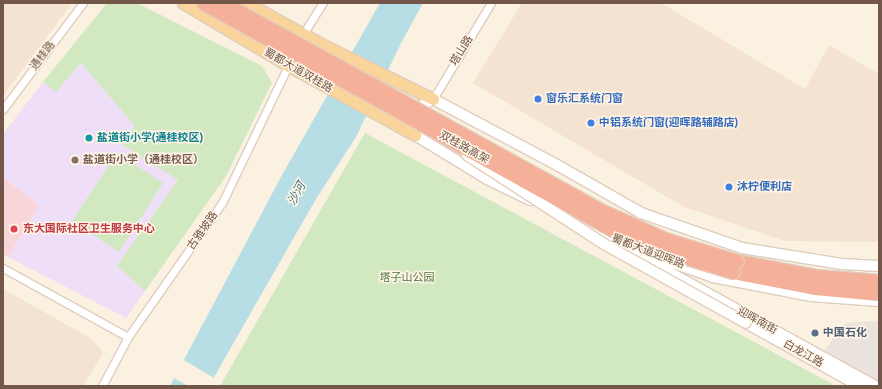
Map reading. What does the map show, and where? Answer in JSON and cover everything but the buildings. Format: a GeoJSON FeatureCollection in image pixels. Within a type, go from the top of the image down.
{"type":"FeatureCollection","features":[{"type":"Feature","properties":{"kind":"highway","name":"双桂路高架"},"geometry":{"type":"LineString","coordinates":[[203,3],[419,130],[619,233],[660,250],[735,266]]}},
{"type":"Feature","properties":{"kind":"highway","name":"双桂路高架"},"geometry":{"type":"LineString","coordinates":[[224,3],[598,209],[665,239],[735,266]]}},
{"type":"Feature","properties":{"kind":"highway"},"geometry":{"type":"LineString","coordinates":[[735,266],[816,276],[879,281]]}},
{"type":"Feature","properties":{"kind":"highway"},"geometry":{"type":"LineString","coordinates":[[735,266],[820,289],[879,294]]}},
{"type":"Feature","properties":{"kind":"main road","name":"蜀都大道双桂路"},"geometry":{"type":"LineString","coordinates":[[183,3],[289,66],[404,131],[419,130]]}},
{"type":"Feature","properties":{"kind":"main road"},"geometry":{"type":"LineString","coordinates":[[247,3],[329,48],[433,99],[648,215],[742,248],[842,264],[879,266]]}},
{"type":"Feature","properties":{"kind":"main road"},"geometry":{"type":"LineString","coordinates":[[289,66],[302,58],[323,62],[400,103],[417,106],[433,99]]}},
{"type":"Feature","properties":{"kind":"main road"},"geometry":{"type":"LineString","coordinates":[[419,130],[411,129],[412,116],[418,108],[433,99]]}},
{"type":"Feature","properties":{"kind":"main road","name":"蜀都大道迎晖路"},"geometry":{"type":"LineString","coordinates":[[419,130],[487,179],[641,252],[713,277],[811,296],[879,301]]}},
{"type":"Feature","properties":{"kind":"main road","name":"白龙江路"},"geometry":{"type":"LineString","coordinates":[[419,130],[604,244],[860,386]]}},
{"type":"Feature","properties":{"kind":"main road","name":"迎晖南街"},"geometry":{"type":"LineString","coordinates":[[641,252],[656,265],[875,386]]}},
{"type":"Feature","properties":{"kind":"main road"},"geometry":{"type":"LineString","coordinates":[[820,289],[862,300]]}},
{"type":"Feature","properties":{"kind":"street","name":"通桂路"},"geometry":{"type":"LineString","coordinates":[[3,109],[83,3]]}},
{"type":"Feature","properties":{"kind":"street","name":"古雅坡路"},"geometry":{"type":"LineString","coordinates":[[102,386],[128,337],[222,203],[289,66],[303,33],[323,3]]}},
{"type":"Feature","properties":{"kind":"street","name":"塔山路"},"geometry":{"type":"LineString","coordinates":[[433,99],[492,3]]}},
{"type":"Feature","properties":{"kind":"street"},"geometry":{"type":"LineString","coordinates":[[3,268],[128,337]]}},
{"type":"Feature","properties":{"kind":"shaded area"},"geometry":{"type":"Polygon","coordinates":[[[3,3],[72,3],[3,96],[3,3]]]}},
{"type":"Feature","properties":{"kind":"shaded area"},"geometry":{"type":"Polygon","coordinates":[[[522,3],[661,3],[805,89],[829,45],[879,74],[879,242],[785,241],[684,207],[473,83],[522,3]]]}},
{"type":"Feature","properties":{"kind":"shaded area","name":"盐道街小学（通桂校区）"},"geometry":{"type":"Polygon","coordinates":[[[81,63],[135,126],[121,144],[178,180],[117,266],[145,291],[126,318],[8,257],[39,205],[3,177],[3,134],[43,82],[56,91],[81,63]]]}},
{"type":"Feature","properties":{"kind":"shaded area","name":"东大国际社区卫生服务中心"},"geometry":{"type":"Polygon","coordinates":[[[3,177],[39,205],[8,257],[3,254],[3,177]]]}},
{"type":"Feature","properties":{"kind":"shaded area"},"geometry":{"type":"Polygon","coordinates":[[[3,289],[92,339],[103,353],[83,386],[3,386],[3,289]]]}},
{"type":"Feature","properties":{"kind":"shaded area"},"geometry":{"type":"Polygon","coordinates":[[[879,321],[879,382],[823,353],[841,326],[851,322],[879,321]]]}},
{"type":"Feature","properties":{"kind":"green space"},"geometry":{"type":"Polygon","coordinates":[[[107,3],[137,3],[262,66],[272,83],[226,176],[145,291],[117,266],[178,180],[121,144],[135,126],[81,63],[56,92],[43,82],[107,3]]]}},
{"type":"Feature","properties":{"kind":"green space","name":"塔子山公园"},"geometry":{"type":"Polygon","coordinates":[[[365,133],[836,386],[220,386],[365,133]]]}},
{"type":"Feature","properties":{"kind":"green space"},"geometry":{"type":"Polygon","coordinates":[[[117,153],[163,183],[119,252],[72,221],[117,153]]]}},
{"type":"Feature","properties":{"kind":"water","name":"沙河"},"geometry":{"type":"Polygon","coordinates":[[[380,3],[423,3],[401,43],[356,137],[316,199],[209,386],[170,386],[282,175],[380,3]]]}},
{"type":"Feature","properties":{"kind":"pier"},"geometry":{"type":"Polygon","coordinates":[[[182,359],[216,379],[212,386],[188,386],[172,377],[182,359]]]}},
{"type":"Feature","properties":{"kind":"place","name":"窗乐汇系统门窗"},"geometry":{"type":"Point","coordinates":[538,99]}},
{"type":"Feature","properties":{"kind":"place","name":"中铝系统门窗(迎晖路辅路店)"},"geometry":{"type":"Point","coordinates":[591,123]}},
{"type":"Feature","properties":{"kind":"place","name":"盐道街小学(通桂校区)"},"geometry":{"type":"Point","coordinates":[89,138]}},
{"type":"Feature","properties":{"kind":"place","name":"盐道街小学（通桂校区）"},"geometry":{"type":"Point","coordinates":[75,160]}},
{"type":"Feature","properties":{"kind":"place","name":"沐柠便利店"},"geometry":{"type":"Point","coordinates":[729,187]}},
{"type":"Feature","properties":{"kind":"place","name":"东大国际社区卫生服务中心"},"geometry":{"type":"Point","coordinates":[14,229]}},
{"type":"Feature","properties":{"kind":"place","name":"中国石化"},"geometry":{"type":"Point","coordinates":[815,333]}}]}
